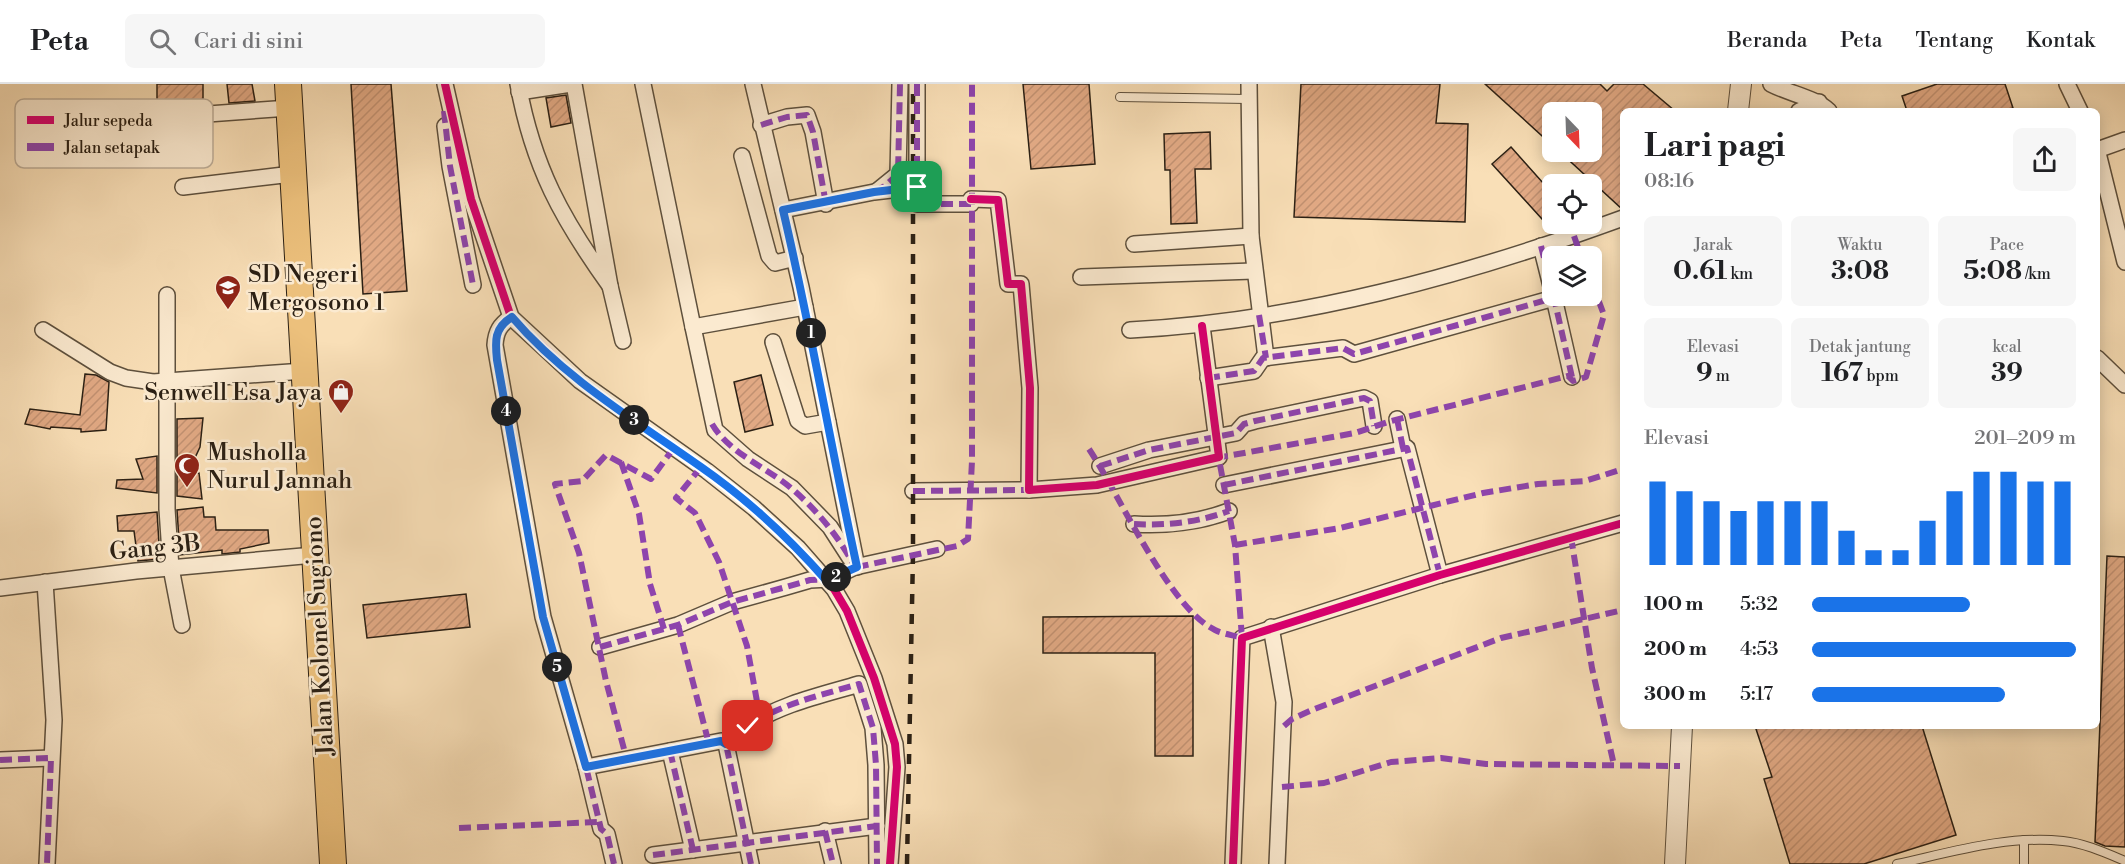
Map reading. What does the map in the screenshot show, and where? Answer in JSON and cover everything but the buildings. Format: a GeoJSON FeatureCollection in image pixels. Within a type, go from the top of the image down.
{"type":"FeatureCollection","features":[{"type":"Feature","properties":{"kind":"highway","name":"Jalan Kolonel Sugiono"},"geometry":{"type":"LineString","coordinates":[[288,96],[333,864]]}},
{"type":"Feature","properties":{"kind":"street"},"geometry":{"type":"LineString","coordinates":[[443,84],[450,166],[473,285]]}},
{"type":"Feature","properties":{"kind":"street"},"geometry":{"type":"LineString","coordinates":[[443,84],[471,199],[512,317],[580,381],[707,471],[754,508],[798,548],[826,580],[847,611],[874,678],[895,744],[897,766],[890,864]]}},
{"type":"Feature","properties":{"kind":"street"},"geometry":{"type":"LineString","coordinates":[[610,286],[570,229],[545,183],[527,128],[519,88],[572,84],[610,286],[623,341]]}},
{"type":"Feature","properties":{"kind":"street"},"geometry":{"type":"LineString","coordinates":[[643,84],[711,424],[748,459],[792,488],[830,527],[856,567]]}},
{"type":"Feature","properties":{"kind":"street"},"geometry":{"type":"LineString","coordinates":[[753,84],[761,125],[795,258],[856,567]]}},
{"type":"Feature","properties":{"kind":"street"},"geometry":{"type":"LineString","coordinates":[[874,192],[898,174],[900,84]]}},
{"type":"Feature","properties":{"kind":"street"},"geometry":{"type":"LineString","coordinates":[[917,84],[916,204],[998,200],[1008,284],[1021,284],[1030,388],[1029,490]]}},
{"type":"Feature","properties":{"kind":"street"},"geometry":{"type":"LineString","coordinates":[[1738,108],[1741,84]]}},
{"type":"Feature","properties":{"kind":"street"},"geometry":{"type":"LineString","coordinates":[[1771,84],[1824,107]]}},
{"type":"Feature","properties":{"kind":"street"},"geometry":{"type":"LineString","coordinates":[[2067,84],[2079,108]]}},
{"type":"Feature","properties":{"kind":"street"},"geometry":{"type":"LineString","coordinates":[[1249,92],[1253,271],[1266,358]]}},
{"type":"Feature","properties":{"kind":"street"},"geometry":{"type":"LineString","coordinates":[[213,108],[288,96]]}},
{"type":"Feature","properties":{"kind":"street"},"geometry":{"type":"LineString","coordinates":[[761,125],[787,117],[807,115],[813,132],[826,204]]}},
{"type":"Feature","properties":{"kind":"street"},"geometry":{"type":"LineString","coordinates":[[2100,148],[2125,140]]}},
{"type":"Feature","properties":{"kind":"street"},"geometry":{"type":"LineString","coordinates":[[742,156],[769,256],[775,263],[795,258]]}},
{"type":"Feature","properties":{"kind":"street"},"geometry":{"type":"LineString","coordinates":[[2100,161],[2125,262]]}},
{"type":"Feature","properties":{"kind":"street"},"geometry":{"type":"LineString","coordinates":[[183,187],[292,174]]}},
{"type":"Feature","properties":{"kind":"street"},"geometry":{"type":"LineString","coordinates":[[783,210],[826,204],[874,192],[917,187]]}},
{"type":"Feature","properties":{"kind":"street"},"geometry":{"type":"LineString","coordinates":[[1130,330],[1202,326],[1414,286],[1620,219]]}},
{"type":"Feature","properties":{"kind":"street"},"geometry":{"type":"LineString","coordinates":[[1134,244],[1251,236]]}},
{"type":"Feature","properties":{"kind":"street"},"geometry":{"type":"LineString","coordinates":[[1081,277],[1253,271]]}},
{"type":"Feature","properties":{"kind":"street"},"geometry":{"type":"LineString","coordinates":[[167,295],[167,509],[171,568],[182,625]]}},
{"type":"Feature","properties":{"kind":"street"},"geometry":{"type":"LineString","coordinates":[[1208,378],[1254,371],[1263,358],[1343,348],[1354,354],[1542,298]]}},
{"type":"Feature","properties":{"kind":"street"},"geometry":{"type":"LineString","coordinates":[[1557,306],[1572,377]]}},
{"type":"Feature","properties":{"kind":"street"},"geometry":{"type":"LineString","coordinates":[[693,327],[805,307]]}},
{"type":"Feature","properties":{"kind":"street"},"geometry":{"type":"LineString","coordinates":[[512,317],[502,323],[497,331],[497,360],[543,617],[586,767],[601,829],[607,834],[614,864]]}},
{"type":"Feature","properties":{"kind":"street"},"geometry":{"type":"LineString","coordinates":[[914,490],[1029,490],[1104,484],[1218,457],[1202,326]]}},
{"type":"Feature","properties":{"kind":"street"},"geometry":{"type":"LineString","coordinates":[[43,330],[110,372],[126,378],[168,381],[304,371]]}},
{"type":"Feature","properties":{"kind":"street"},"geometry":{"type":"LineString","coordinates":[[773,342],[798,421],[805,426],[828,422]]}},
{"type":"Feature","properties":{"kind":"street"},"geometry":{"type":"LineString","coordinates":[[2100,361],[2125,385]]}},
{"type":"Feature","properties":{"kind":"street"},"geometry":{"type":"LineString","coordinates":[[1100,466],[1149,450],[1236,433],[1244,424],[1364,398],[1370,401],[1374,426]]}},
{"type":"Feature","properties":{"kind":"street"},"geometry":{"type":"LineString","coordinates":[[1397,419],[1403,448]]}},
{"type":"Feature","properties":{"kind":"street"},"geometry":{"type":"LineString","coordinates":[[1224,486],[1403,448],[1410,451],[1440,575]]}},
{"type":"Feature","properties":{"kind":"street"},"geometry":{"type":"LineString","coordinates":[[1134,524],[1173,523],[1213,517],[1229,512]]}},
{"type":"Feature","properties":{"kind":"street"},"geometry":{"type":"LineString","coordinates":[[1233,864],[1242,638],[1440,575],[1620,524]]}},
{"type":"Feature","properties":{"kind":"street"},"geometry":{"type":"LineString","coordinates":[[600,647],[678,625],[732,602],[810,580],[826,580],[856,567],[937,549]]}},
{"type":"Feature","properties":{"kind":"street","name":"Gang 3B"},"geometry":{"type":"LineString","coordinates":[[0,588],[171,568],[314,555]]}},
{"type":"Feature","properties":{"kind":"street"},"geometry":{"type":"LineString","coordinates":[[45,582],[54,720],[47,864]]}},
{"type":"Feature","properties":{"kind":"street"},"geometry":{"type":"LineString","coordinates":[[1271,627],[1284,702],[1277,864]]}},
{"type":"Feature","properties":{"kind":"street"},"geometry":{"type":"LineString","coordinates":[[726,744],[746,735],[746,729],[755,721],[795,704],[859,684],[873,728],[876,765],[877,864]]}},
{"type":"Feature","properties":{"kind":"street"},"geometry":{"type":"LineString","coordinates":[[1675,864],[1682,729]]}},
{"type":"Feature","properties":{"kind":"street"},"geometry":{"type":"LineString","coordinates":[[586,767],[721,741],[726,744],[751,864]]}},
{"type":"Feature","properties":{"kind":"street"},"geometry":{"type":"LineString","coordinates":[[670,751],[693,850]]}},
{"type":"Feature","properties":{"kind":"street"},"geometry":{"type":"LineString","coordinates":[[0,760],[51,758]]}},
{"type":"Feature","properties":{"kind":"street"},"geometry":{"type":"LineString","coordinates":[[653,855],[677,858],[693,850],[877,826]]}},
{"type":"Feature","properties":{"kind":"street"},"geometry":{"type":"LineString","coordinates":[[825,831],[833,864]]}},
{"type":"Feature","properties":{"kind":"lane"},"geometry":{"type":"LineString","coordinates":[[1120,97],[1249,92]]}},
{"type":"Feature","properties":{"kind":"lane"},"geometry":{"type":"LineString","coordinates":[[2024,840],[2025,864]]}},
{"type":"Feature","properties":{"kind":"lane"},"geometry":{"type":"LineString","coordinates":[[1897,864],[1987,844],[2024,840],[2065,841],[2125,861]]}},
{"type":"Feature","properties":{"kind":"railway"},"geometry":{"type":"LineString","coordinates":[[907,864],[913,554],[913,84]]}},
{"type":"Feature","properties":{"kind":"marked path"},"geometry":{"type":"LineString","coordinates":[[874,192],[898,174],[900,84]]}},
{"type":"Feature","properties":{"kind":"marked path"},"geometry":{"type":"LineString","coordinates":[[917,84],[917,204],[971,204]]}},
{"type":"Feature","properties":{"kind":"marked path"},"geometry":{"type":"LineString","coordinates":[[600,647],[678,625],[732,602],[810,580],[830,579],[857,567],[957,546],[968,539],[972,461],[972,84]]}},
{"type":"Feature","properties":{"kind":"marked path"},"geometry":{"type":"LineString","coordinates":[[444,111],[450,166],[473,285]]}},
{"type":"Feature","properties":{"kind":"marked path"},"geometry":{"type":"LineString","coordinates":[[761,125],[787,117],[807,115],[813,132],[826,204]]}},
{"type":"Feature","properties":{"kind":"marked path"},"geometry":{"type":"LineString","coordinates":[[1574,236],[1578,246]]}},
{"type":"Feature","properties":{"kind":"marked path"},"geometry":{"type":"LineString","coordinates":[[1541,246],[1542,250]]}},
{"type":"Feature","properties":{"kind":"marked path"},"geometry":{"type":"LineString","coordinates":[[1208,378],[1254,371],[1263,358],[1343,348],[1354,354],[1554,298],[1572,377]]}},
{"type":"Feature","properties":{"kind":"marked path"},"geometry":{"type":"LineString","coordinates":[[1216,458],[1355,433],[1391,421],[1568,376],[1573,381],[1586,377],[1604,315],[1601,306]]}},
{"type":"Feature","properties":{"kind":"marked path"},"geometry":{"type":"LineString","coordinates":[[1259,315],[1266,358]]}},
{"type":"Feature","properties":{"kind":"marked path"},"geometry":{"type":"LineString","coordinates":[[511,317],[499,329],[495,345],[543,617],[586,767],[601,829],[607,834],[614,864]]}},
{"type":"Feature","properties":{"kind":"marked path"},"geometry":{"type":"LineString","coordinates":[[1100,466],[1149,450],[1236,433],[1244,424],[1255,421],[1364,398],[1370,401],[1374,426]]}},
{"type":"Feature","properties":{"kind":"marked path"},"geometry":{"type":"LineString","coordinates":[[1397,419],[1403,448]]}},
{"type":"Feature","properties":{"kind":"marked path"},"geometry":{"type":"LineString","coordinates":[[712,424],[728,443],[781,480],[810,505],[835,535],[855,567]]}},
{"type":"Feature","properties":{"kind":"marked path"},"geometry":{"type":"LineString","coordinates":[[1224,485],[1407,448],[1440,575]]}},
{"type":"Feature","properties":{"kind":"marked path"},"geometry":{"type":"LineString","coordinates":[[624,749],[606,681],[579,553],[555,484],[582,481],[606,455],[651,479],[673,449]]}},
{"type":"Feature","properties":{"kind":"marked path"},"geometry":{"type":"LineString","coordinates":[[1089,449],[1146,548],[1180,599],[1198,618],[1215,630],[1242,638],[1235,545],[1218,454]]}},
{"type":"Feature","properties":{"kind":"marked path"},"geometry":{"type":"LineString","coordinates":[[621,462],[639,514],[650,584],[664,629]]}},
{"type":"Feature","properties":{"kind":"marked path"},"geometry":{"type":"LineString","coordinates":[[701,467],[676,498],[695,513],[719,562],[747,646],[758,707],[763,718]]}},
{"type":"Feature","properties":{"kind":"marked path"},"geometry":{"type":"LineString","coordinates":[[1235,545],[1340,528],[1483,493],[1538,484],[1585,481],[1620,470]]}},
{"type":"Feature","properties":{"kind":"marked path"},"geometry":{"type":"LineString","coordinates":[[913,491],[1029,490]]}},
{"type":"Feature","properties":{"kind":"marked path"},"geometry":{"type":"LineString","coordinates":[[1134,524],[1182,522],[1229,511]]}},
{"type":"Feature","properties":{"kind":"marked path"},"geometry":{"type":"LineString","coordinates":[[1571,537],[1592,668],[1614,765]]}},
{"type":"Feature","properties":{"kind":"marked path"},"geometry":{"type":"LineString","coordinates":[[1284,726],[1292,719],[1312,710],[1501,638],[1620,611]]}},
{"type":"Feature","properties":{"kind":"marked path"},"geometry":{"type":"LineString","coordinates":[[678,625],[709,744]]}},
{"type":"Feature","properties":{"kind":"marked path"},"geometry":{"type":"LineString","coordinates":[[751,864],[726,744],[746,735],[748,726],[760,718],[802,701],[859,684],[873,728],[876,765],[877,864]]}},
{"type":"Feature","properties":{"kind":"marked path"},"geometry":{"type":"LineString","coordinates":[[586,767],[721,741],[726,744]]}},
{"type":"Feature","properties":{"kind":"marked path"},"geometry":{"type":"LineString","coordinates":[[670,751],[693,850]]}},
{"type":"Feature","properties":{"kind":"marked path"},"geometry":{"type":"LineString","coordinates":[[0,760],[51,758],[47,864]]}},
{"type":"Feature","properties":{"kind":"marked path"},"geometry":{"type":"LineString","coordinates":[[1282,787],[1324,783],[1391,762],[1441,758],[1486,764],[1680,766]]}},
{"type":"Feature","properties":{"kind":"marked path"},"geometry":{"type":"LineString","coordinates":[[459,828],[599,822]]}},
{"type":"Feature","properties":{"kind":"marked path"},"geometry":{"type":"LineString","coordinates":[[653,855],[877,826]]}},
{"type":"Feature","properties":{"kind":"marked path"},"geometry":{"type":"LineString","coordinates":[[825,831],[833,864]]}},
{"type":"Feature","properties":{"kind":"cycle path"},"geometry":{"type":"LineString","coordinates":[[445,84],[471,199],[511,317],[580,381],[707,471],[754,508],[798,548],[834,589],[847,611],[874,678],[895,744],[897,767],[890,864]]}},
{"type":"Feature","properties":{"kind":"cycle path"},"geometry":{"type":"LineString","coordinates":[[971,199],[998,200],[1008,284],[1021,284],[1030,388],[1029,490],[1097,485],[1219,457],[1202,326]]}},
{"type":"Feature","properties":{"kind":"cycle path"},"geometry":{"type":"LineString","coordinates":[[1233,864],[1242,638],[1440,575],[1620,524]]}},
{"type":"Feature","properties":{"kind":"place","name":"SD Negeri Mergosono 1"},"geometry":{"type":"Point","coordinates":[228,311]}},
{"type":"Feature","properties":{"kind":"place","name":"Senwell Esa Jaya"},"geometry":{"type":"Point","coordinates":[341,415]}},
{"type":"Feature","properties":{"kind":"place","name":"Musholla Nurul Jannah"},"geometry":{"type":"Point","coordinates":[187,489]}},
{"type":"Feature","properties":{"kind":"route"},"geometry":{"type":"LineString","coordinates":[[748,726],[746,735],[726,744],[721,741],[586,767],[543,617],[497,360],[495,338],[497,331],[502,323],[512,317],[520,328],[580,381],[707,471],[754,508],[798,548],[826,580],[830,579],[857,567],[841,495],[819,367],[783,210],[826,204],[874,192],[917,187]]}}]}
